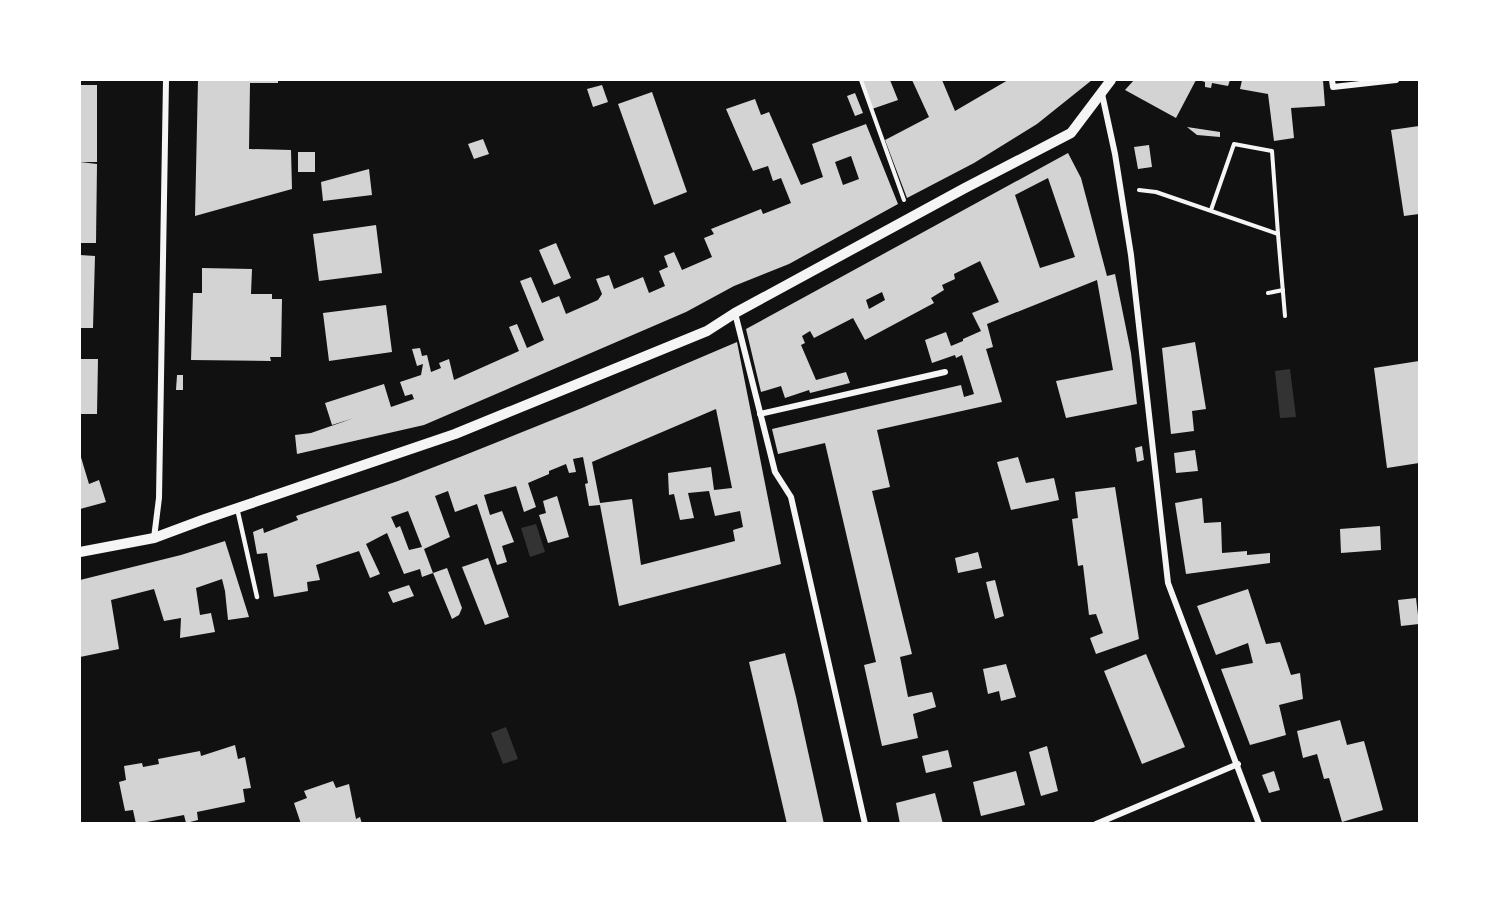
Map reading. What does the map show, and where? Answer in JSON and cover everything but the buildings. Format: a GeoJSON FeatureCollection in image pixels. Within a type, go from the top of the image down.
{"type":"FeatureCollection","features":[{"type":"Feature","properties":{"kind":"street"},"geometry":{"type":"LineString","coordinates":[[154,538],[159,498],[166,80]]}},
{"type":"Feature","properties":{"kind":"street"},"geometry":{"type":"LineString","coordinates":[[80,552],[154,538],[455,434],[707,331],[735,313],[1071,133],[1110,80]]}},
{"type":"Feature","properties":{"kind":"street"},"geometry":{"type":"LineString","coordinates":[[1332,80],[1333,87],[1396,80]]}},
{"type":"Feature","properties":{"kind":"street"},"geometry":{"type":"LineString","coordinates":[[1101,93],[1131,255],[1168,583],[1259,824]]}},
{"type":"Feature","properties":{"kind":"street"},"geometry":{"type":"LineString","coordinates":[[735,313],[775,472],[791,497],[865,824]]}},
{"type":"Feature","properties":{"kind":"street"},"geometry":{"type":"LineString","coordinates":[[760,414],[945,372]]}},
{"type":"Feature","properties":{"kind":"street"},"geometry":{"type":"LineString","coordinates":[[1096,824],[1238,764]]}},
{"type":"Feature","properties":{"kind":"lane"},"geometry":{"type":"LineString","coordinates":[[237,508],[257,597]]}},
{"type":"Feature","properties":{"kind":"path"},"geometry":{"type":"LineString","coordinates":[[861,80],[910,218]]}},
{"type":"Feature","properties":{"kind":"path"},"geometry":{"type":"LineString","coordinates":[[1211,210],[1234,144],[1272,151],[1285,316]]}},
{"type":"Feature","properties":{"kind":"path"},"geometry":{"type":"LineString","coordinates":[[1120,189],[1156,192],[1278,234]]}},
{"type":"Feature","properties":{"kind":"path"},"geometry":{"type":"LineString","coordinates":[[1268,293],[1283,290]]}},
{"type":"Feature","properties":{"kind":"shaded area"},"geometry":{"type":"Polygon","coordinates":[[[1290,369],[1296,417],[1280,418],[1275,371],[1290,369]]]}},
{"type":"Feature","properties":{"kind":"shaded area"},"geometry":{"type":"Polygon","coordinates":[[[536,524],[545,552],[530,557],[521,528],[536,524]]]}},
{"type":"Feature","properties":{"kind":"shaded area"},"geometry":{"type":"Polygon","coordinates":[[[506,727],[518,759],[503,764],[491,733],[506,727]]]}}]}
